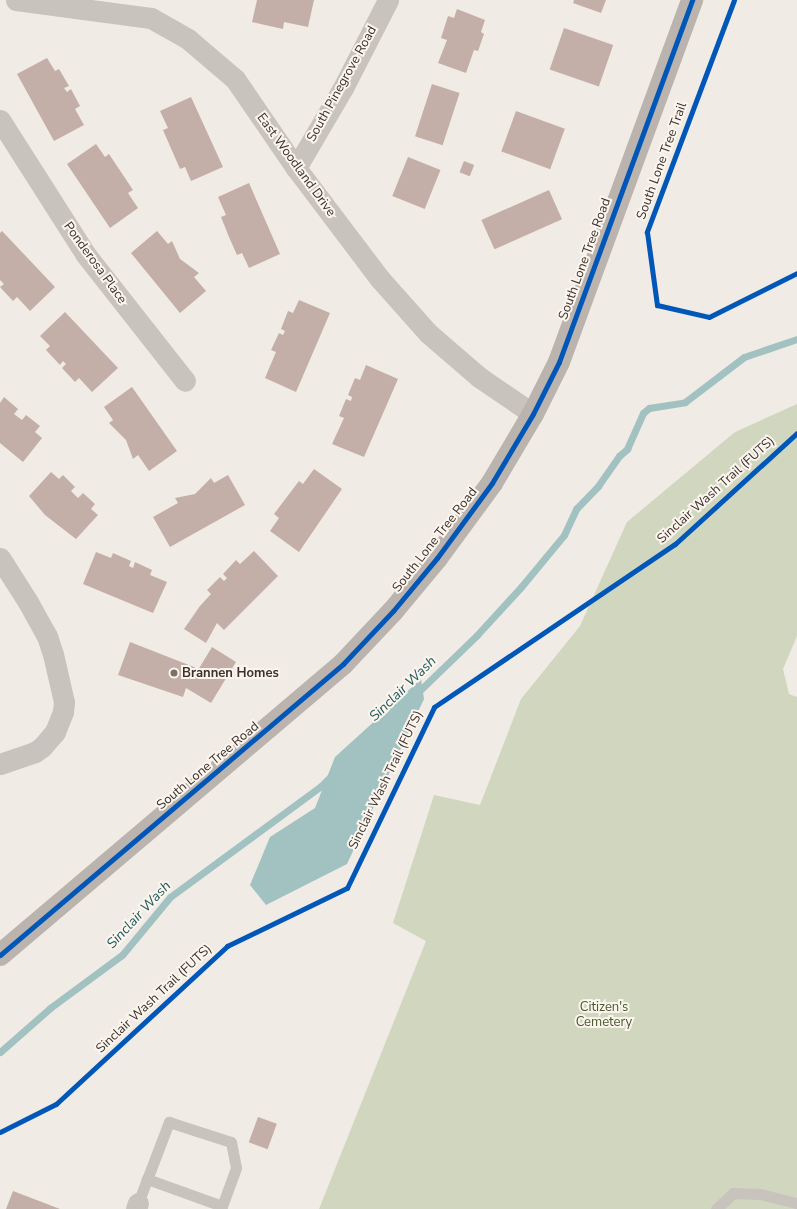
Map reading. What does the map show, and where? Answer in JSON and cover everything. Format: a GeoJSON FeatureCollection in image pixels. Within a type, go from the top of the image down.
{"type":"FeatureCollection","features":[{"type":"Feature","properties":{"kind":"main road","name":"South Lone Tree Road"},"geometry":{"type":"LineString","coordinates":[[0,955],[343,664],[393,611],[437,558],[492,483],[533,414],[559,362],[692,0]]}},
{"type":"Feature","properties":{"kind":"street","name":"East Woodland Drive"},"geometry":{"type":"LineString","coordinates":[[16,0],[151,18],[188,39],[235,79],[296,168],[380,279],[428,333],[479,377],[533,414]]}},
{"type":"Feature","properties":{"kind":"street","name":"South Pinegrove Road"},"geometry":{"type":"LineString","coordinates":[[296,168],[343,88],[388,0]]}},
{"type":"Feature","properties":{"kind":"street","name":"Ponderosa Place"},"geometry":{"type":"LineString","coordinates":[[0,120],[86,255],[185,380]]}},
{"type":"Feature","properties":{"kind":"street"},"geometry":{"type":"LineString","coordinates":[[0,558],[28,602],[46,636],[53,654],[64,702],[63,712],[56,732],[42,748],[35,752],[0,764]]}},
{"type":"Feature","properties":{"kind":"lane"},"geometry":{"type":"LineString","coordinates":[[137,1206],[147,1179],[169,1122],[231,1142],[236,1168],[222,1206],[147,1179]]}},
{"type":"Feature","properties":{"kind":"lane"},"geometry":{"type":"LineString","coordinates":[[716,1209],[733,1193],[760,1194],[797,1203]]}},
{"type":"Feature","properties":{"kind":"green space","name":"Citizen's Cemetery"},"geometry":{"type":"Polygon","coordinates":[[[797,404],[797,636],[783,669],[789,694],[797,697],[797,1209],[319,1209],[426,941],[393,923],[434,795],[480,805],[521,699],[580,626],[627,522],[735,432],[797,404]]]}},
{"type":"Feature","properties":{"kind":"water"},"geometry":{"type":"Polygon","coordinates":[[[421,679],[424,699],[347,864],[266,905],[250,885],[270,837],[315,808],[335,757],[421,679]]]}},
{"type":"Feature","properties":{"kind":"building"},"geometry":{"type":"Polygon","coordinates":[[[257,0],[314,0],[308,27],[284,22],[283,29],[252,22],[257,0]]]}},
{"type":"Feature","properties":{"kind":"building"},"geometry":{"type":"Polygon","coordinates":[[[574,0],[606,0],[601,13],[573,3],[574,0]]]}},
{"type":"Feature","properties":{"kind":"building"},"geometry":{"type":"Polygon","coordinates":[[[457,9],[485,20],[481,32],[484,34],[478,51],[474,50],[466,73],[438,63],[447,40],[441,38],[448,16],[454,18],[457,9]]]}},
{"type":"Feature","properties":{"kind":"building"},"geometry":{"type":"Polygon","coordinates":[[[564,28],[613,45],[599,87],[550,70],[564,28]]]}},
{"type":"Feature","properties":{"kind":"building"},"geometry":{"type":"Polygon","coordinates":[[[47,58],[55,71],[59,69],[69,86],[64,88],[67,92],[71,89],[80,106],[75,109],[84,125],[54,141],[17,74],[47,58]]]}},
{"type":"Feature","properties":{"kind":"building"},"geometry":{"type":"Polygon","coordinates":[[[432,84],[460,93],[443,145],[415,136],[432,84]]]}},
{"type":"Feature","properties":{"kind":"building"},"geometry":{"type":"Polygon","coordinates":[[[191,97],[223,167],[191,181],[185,167],[180,169],[163,130],[168,128],[160,111],[191,97]]]}},
{"type":"Feature","properties":{"kind":"building"},"geometry":{"type":"Polygon","coordinates":[[[516,111],[565,129],[550,169],[501,151],[516,111]]]}},
{"type":"Feature","properties":{"kind":"building"},"geometry":{"type":"Polygon","coordinates":[[[96,144],[105,157],[109,154],[133,190],[128,193],[138,208],[110,228],[67,164],[96,144]]]}},
{"type":"Feature","properties":{"kind":"building"},"geometry":{"type":"Polygon","coordinates":[[[408,157],[440,170],[425,209],[392,196],[408,157]]]}},
{"type":"Feature","properties":{"kind":"building"},"geometry":{"type":"Polygon","coordinates":[[[464,161],[474,165],[470,176],[460,172],[464,161]]]}},
{"type":"Feature","properties":{"kind":"building"},"geometry":{"type":"Polygon","coordinates":[[[249,183],[280,254],[249,268],[242,253],[237,255],[229,237],[221,217],[226,215],[218,197],[249,183]]]}},
{"type":"Feature","properties":{"kind":"building"},"geometry":{"type":"Polygon","coordinates":[[[549,190],[562,219],[494,249],[481,220],[549,190]]]}},
{"type":"Feature","properties":{"kind":"building"},"geometry":{"type":"Polygon","coordinates":[[[2,231],[55,287],[30,311],[17,297],[13,301],[0,287],[4,284],[0,280],[0,233],[2,231]]]}},
{"type":"Feature","properties":{"kind":"building"},"geometry":{"type":"Polygon","coordinates":[[[157,231],[168,244],[172,241],[180,259],[199,273],[194,277],[206,291],[180,313],[131,253],[157,231]]]}},
{"type":"Feature","properties":{"kind":"building"},"geometry":{"type":"Polygon","coordinates":[[[299,300],[330,313],[296,392],[265,378],[276,352],[271,350],[279,333],[283,335],[285,331],[281,329],[288,311],[293,313],[299,300]]]}},
{"type":"Feature","properties":{"kind":"building"},"geometry":{"type":"Polygon","coordinates":[[[65,312],[118,368],[92,392],[79,378],[75,382],[62,368],[66,364],[63,361],[60,365],[46,350],[50,346],[40,336],[65,312]]]}},
{"type":"Feature","properties":{"kind":"building"},"geometry":{"type":"Polygon","coordinates":[[[366,365],[398,379],[364,457],[332,444],[344,418],[339,416],[346,399],[351,401],[352,397],[348,395],[355,378],[360,380],[366,365]]]}},
{"type":"Feature","properties":{"kind":"building"},"geometry":{"type":"Polygon","coordinates":[[[132,387],[177,451],[149,471],[138,455],[133,459],[126,440],[109,423],[113,420],[104,407],[132,387]]]}},
{"type":"Feature","properties":{"kind":"building"},"geometry":{"type":"Polygon","coordinates":[[[4,397],[18,409],[14,414],[22,420],[26,415],[40,426],[35,432],[42,438],[23,462],[0,443],[0,403],[4,397]]]}},
{"type":"Feature","properties":{"kind":"building"},"geometry":{"type":"Polygon","coordinates":[[[314,469],[342,489],[299,552],[270,531],[279,518],[274,514],[299,481],[303,484],[314,469]]]}},
{"type":"Feature","properties":{"kind":"building"},"geometry":{"type":"Polygon","coordinates":[[[51,472],[59,479],[63,475],[75,487],[71,491],[78,498],[83,493],[95,504],[91,509],[98,515],[76,539],[45,515],[29,496],[51,472]]]}},
{"type":"Feature","properties":{"kind":"building"},"geometry":{"type":"Polygon","coordinates":[[[228,475],[245,505],[170,547],[153,517],[178,503],[175,498],[195,494],[211,478],[214,483],[228,475]]]}},
{"type":"Feature","properties":{"kind":"building","name":"Brannen Homes"},"geometry":{"type":"Polygon","coordinates":[[[254,551],[278,576],[224,630],[217,623],[206,643],[184,629],[200,606],[211,594],[207,590],[220,577],[224,581],[227,578],[223,574],[236,560],[240,564],[254,551]]]}},
{"type":"Feature","properties":{"kind":"building"},"geometry":{"type":"Polygon","coordinates":[[[96,552],[111,558],[113,553],[131,561],[129,566],[133,568],[135,562],[152,570],[150,575],[167,582],[153,613],[83,584],[96,552]]]}},
{"type":"Feature","properties":{"kind":"building","name":"Brannen Homes"},"geometry":{"type":"Polygon","coordinates":[[[130,642],[194,667],[198,670],[212,647],[236,662],[211,703],[186,688],[183,697],[118,675],[130,642]]]}},
{"type":"Feature","properties":{"kind":"building"},"geometry":{"type":"Polygon","coordinates":[[[258,1117],[277,1124],[268,1149],[249,1142],[258,1117]]]}},
{"type":"Feature","properties":{"kind":"building"},"geometry":{"type":"Polygon","coordinates":[[[13,1191],[60,1209],[6,1209],[13,1191]]]}},
{"type":"Feature","properties":{"kind":"waterway","name":"Sinclair Wash"},"geometry":{"type":"LineString","coordinates":[[416,694],[477,635],[521,587],[564,535],[576,509],[598,486],[619,456],[627,449],[643,413],[649,408],[685,402],[744,357],[797,339]]}},
{"type":"Feature","properties":{"kind":"waterway","name":"Sinclair Wash"},"geometry":{"type":"LineString","coordinates":[[0,1052],[50,1008],[122,955],[170,897],[321,786],[332,775]]}},
{"type":"Feature","properties":{"kind":"cycle path"},"geometry":{"type":"LineString","coordinates":[[0,955],[343,664],[393,611],[437,558],[492,483],[533,414],[559,362],[692,0]]}},
{"type":"Feature","properties":{"kind":"cycle path","name":"South Lone Tree Trail"},"geometry":{"type":"LineString","coordinates":[[734,0],[647,232],[657,305],[709,317],[797,273]]}},
{"type":"Feature","properties":{"kind":"cycle path","name":"Sinclair Wash Trail (FUTS)"},"geometry":{"type":"LineString","coordinates":[[0,1132],[56,1104],[227,946],[347,888],[434,707],[675,544],[797,433]]}},
{"type":"Feature","properties":{"kind":"place","name":"Brannen Homes"},"geometry":{"type":"Point","coordinates":[174,673]}}]}
